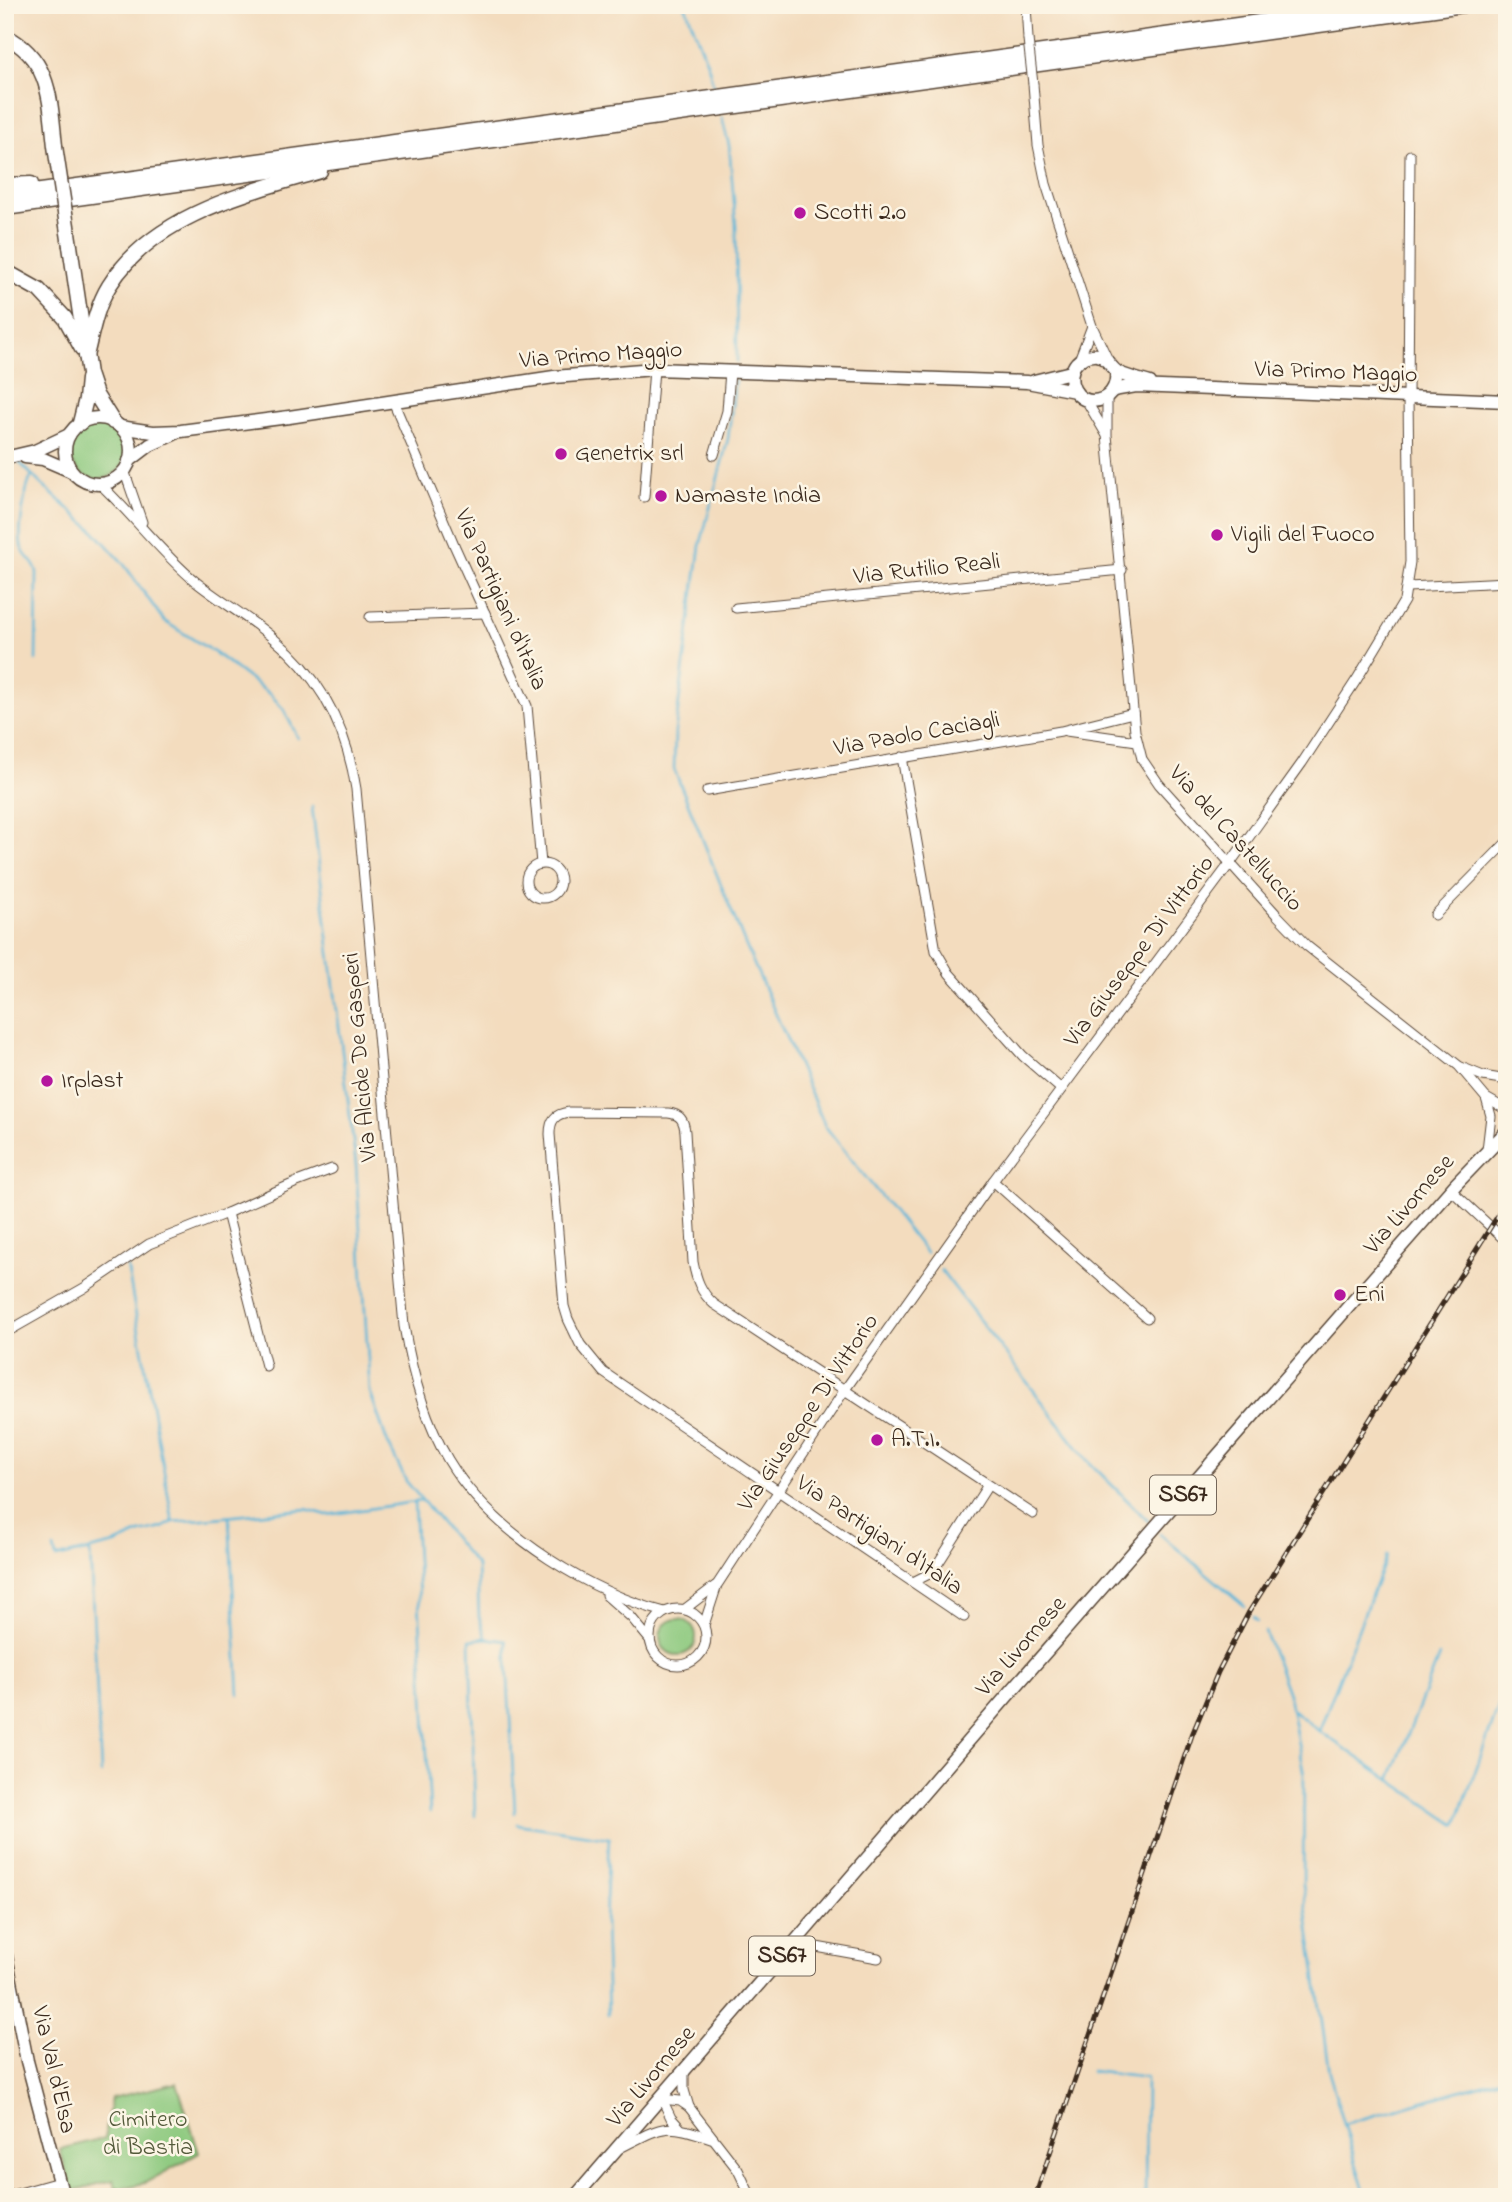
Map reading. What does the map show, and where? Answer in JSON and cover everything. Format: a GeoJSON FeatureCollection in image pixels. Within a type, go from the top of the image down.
{"type":"FeatureCollection","features":[{"type":"Feature","properties":{"kind":"highway"},"geometry":{"type":"LineString","coordinates":[[5,196],[1381,5]]}},
{"type":"Feature","properties":{"kind":"highway"},"geometry":{"type":"LineString","coordinates":[[5,208],[1463,5]]}},
{"type":"Feature","properties":{"kind":"highway"},"geometry":{"type":"LineString","coordinates":[[5,36],[28,51],[42,73],[49,95],[89,374],[96,395],[116,424]]}},
{"type":"Feature","properties":{"kind":"highway"},"geometry":{"type":"LineString","coordinates":[[86,356],[97,313],[109,286],[128,262],[152,240],[194,214],[262,188],[367,157]]}},
{"type":"Feature","properties":{"kind":"highway"},"geometry":{"type":"LineString","coordinates":[[5,185],[17,186],[211,162],[241,164]]}},
{"type":"Feature","properties":{"kind":"highway"},"geometry":{"type":"LineString","coordinates":[[5,271],[39,290],[65,318],[86,356]]}},
{"type":"Feature","properties":{"kind":"highway"},"geometry":{"type":"LineString","coordinates":[[80,423],[89,374]]}},
{"type":"Feature","properties":{"kind":"main road"},"geometry":{"type":"LineString","coordinates":[[1080,395],[1072,385],[1071,372],[1079,360],[1093,355],[1108,360],[1116,372],[1110,393]]}},
{"type":"Feature","properties":{"kind":"main road","name":"Via Primo Maggio"},"geometry":{"type":"LineString","coordinates":[[116,424],[153,432],[181,431],[554,377],[654,369],[1027,382],[1100,400],[1110,393],[1136,386],[1507,401]]}},
{"type":"Feature","properties":{"kind":"main road","name":"Via Primo Maggio"},"geometry":{"type":"LineString","coordinates":[[1027,382],[1071,372]]}},
{"type":"Feature","properties":{"kind":"main road","name":"Via Primo Maggio"},"geometry":{"type":"LineString","coordinates":[[1116,372],[1163,387]]}},
{"type":"Feature","properties":{"kind":"main road"},"geometry":{"type":"LineString","coordinates":[[96,418],[116,424],[129,443],[126,466],[113,479],[99,483],[80,478],[73,472],[43,459],[8,457],[35,451],[69,435],[80,423],[96,418]]}},
{"type":"Feature","properties":{"kind":"main road","name":"Via Primo Maggio"},"geometry":{"type":"LineString","coordinates":[[126,466],[150,445],[181,431]]}},
{"type":"Feature","properties":{"kind":"main road"},"geometry":{"type":"LineString","coordinates":[[69,435],[65,454],[73,472]]}},
{"type":"Feature","properties":{"kind":"main road","name":"Via Livornese"},"geometry":{"type":"LineString","coordinates":[[575,2197],[1451,1190],[1507,1131]]}},
{"type":"Feature","properties":{"kind":"main road","name":"Via Val d'Elsa"},"geometry":{"type":"LineString","coordinates":[[5,1951],[9,1992],[64,2197]]}},
{"type":"Feature","properties":{"kind":"street"},"geometry":{"type":"LineString","coordinates":[[1026,5],[1043,175],[1092,326],[1108,360]]}},
{"type":"Feature","properties":{"kind":"street","name":"Via Giuseppe Di Vittorio"},"geometry":{"type":"LineString","coordinates":[[705,1625],[717,1585],[844,1391],[993,1181],[1302,763],[1400,609],[1408,587],[1410,562],[1410,155]]}},
{"type":"Feature","properties":{"kind":"street"},"geometry":{"type":"LineString","coordinates":[[1079,360],[1092,326]]}},
{"type":"Feature","properties":{"kind":"street"},"geometry":{"type":"LineString","coordinates":[[644,496],[654,369]]}},
{"type":"Feature","properties":{"kind":"street"},"geometry":{"type":"LineString","coordinates":[[714,455],[724,422],[730,371]]}},
{"type":"Feature","properties":{"kind":"street","name":"Via del Castelluccio"},"geometry":{"type":"LineString","coordinates":[[1110,393],[1107,435],[1122,570],[1133,713],[1142,759],[1150,773],[1307,946],[1459,1066],[1486,1098],[1507,1110]]}},
{"type":"Feature","properties":{"kind":"street"},"geometry":{"type":"LineString","coordinates":[[1080,395],[1107,435]]}},
{"type":"Feature","properties":{"kind":"street","name":"Via Partigiani d'Italia"},"geometry":{"type":"LineString","coordinates":[[393,401],[527,706],[541,864]]}},
{"type":"Feature","properties":{"kind":"street","name":"Via Alcide De Gasperi"},"geometry":{"type":"LineString","coordinates":[[126,466],[143,527]]}},
{"type":"Feature","properties":{"kind":"street","name":"Via Alcide De Gasperi"},"geometry":{"type":"LineString","coordinates":[[99,483],[167,555],[197,582],[252,621],[295,657],[326,698],[338,723],[351,761],[356,789],[400,1299],[418,1397],[437,1441],[479,1502],[527,1544],[600,1589],[665,1612]]}},
{"type":"Feature","properties":{"kind":"street","name":"Via Rutilio Reali"},"geometry":{"type":"LineString","coordinates":[[736,608],[1122,570]]}},
{"type":"Feature","properties":{"kind":"street"},"geometry":{"type":"LineString","coordinates":[[1408,587],[1507,582]]}},
{"type":"Feature","properties":{"kind":"street"},"geometry":{"type":"LineString","coordinates":[[370,617],[485,612]]}},
{"type":"Feature","properties":{"kind":"street","name":"Via Paolo Caciagli"},"geometry":{"type":"LineString","coordinates":[[707,791],[1061,731],[1133,713]]}},
{"type":"Feature","properties":{"kind":"street"},"geometry":{"type":"LineString","coordinates":[[1061,731],[1137,741]]}},
{"type":"Feature","properties":{"kind":"street"},"geometry":{"type":"LineString","coordinates":[[902,757],[936,951],[949,973],[1023,1056],[1061,1089]]}},
{"type":"Feature","properties":{"kind":"street"},"geometry":{"type":"LineString","coordinates":[[1435,915],[1507,842]]}},
{"type":"Feature","properties":{"kind":"street","name":"Via del Castelluccio"},"geometry":{"type":"LineString","coordinates":[[1459,1066],[1505,1081]]}},
{"type":"Feature","properties":{"kind":"street"},"geometry":{"type":"LineString","coordinates":[[1486,1098],[1491,1116],[1487,1150]]}},
{"type":"Feature","properties":{"kind":"street","name":"Via Partigiani d'Italia"},"geometry":{"type":"LineString","coordinates":[[844,1391],[704,1295],[693,1262],[684,1126],[679,1116],[668,1113],[569,1112],[555,1116],[550,1134],[564,1306],[580,1345],[603,1372],[964,1618]]}},
{"type":"Feature","properties":{"kind":"street"},"geometry":{"type":"LineString","coordinates":[[5,1333],[56,1306],[149,1244],[332,1170]]}},
{"type":"Feature","properties":{"kind":"street"},"geometry":{"type":"LineString","coordinates":[[993,1181],[1147,1318]]}},
{"type":"Feature","properties":{"kind":"street"},"geometry":{"type":"LineString","coordinates":[[1451,1190],[1507,1242]]}},
{"type":"Feature","properties":{"kind":"street"},"geometry":{"type":"LineString","coordinates":[[227,1213],[265,1366]]}},
{"type":"Feature","properties":{"kind":"street"},"geometry":{"type":"LineString","coordinates":[[844,1391],[1033,1514]]}},
{"type":"Feature","properties":{"kind":"street"},"geometry":{"type":"LineString","coordinates":[[913,1582],[927,1575],[937,1565],[988,1485]]}},
{"type":"Feature","properties":{"kind":"street","name":"Via Giuseppe Di Vittorio"},"geometry":{"type":"LineString","coordinates":[[685,1609],[717,1585]]}},
{"type":"Feature","properties":{"kind":"street","name":"Via Alcide De Gasperi"},"geometry":{"type":"LineString","coordinates":[[600,1589],[650,1640]]}},
{"type":"Feature","properties":{"kind":"street"},"geometry":{"type":"LineString","coordinates":[[676,1608],[685,1609],[697,1614],[705,1625],[707,1633],[704,1650],[698,1657],[683,1665],[674,1665],[659,1657],[650,1640],[651,1628],[654,1621],[665,1612],[676,1608]]}},
{"type":"Feature","properties":{"kind":"street"},"geometry":{"type":"LineString","coordinates":[[794,1943],[878,1958]]}},
{"type":"Feature","properties":{"kind":"street"},"geometry":{"type":"LineString","coordinates":[[684,2071],[684,2090],[689,2107],[738,2170],[751,2197]]}},
{"type":"Feature","properties":{"kind":"street"},"geometry":{"type":"LineString","coordinates":[[662,2099],[680,2101],[689,2107]]}},
{"type":"Feature","properties":{"kind":"street"},"geometry":{"type":"LineString","coordinates":[[662,2099],[671,2118],[680,2128]]}},
{"type":"Feature","properties":{"kind":"street"},"geometry":{"type":"LineString","coordinates":[[618,2149],[662,2129],[680,2128],[711,2138]]}},
{"type":"Feature","properties":{"kind":"street"},"geometry":{"type":"LineString","coordinates":[[5,2197],[59,2182]]}},
{"type":"Feature","properties":{"kind":"green space"},"geometry":{"type":"Polygon","coordinates":[[[98,423],[113,428],[121,436],[126,451],[121,466],[113,474],[98,479],[83,474],[75,466],[70,451],[75,436],[83,428],[98,423]]]}},
{"type":"Feature","properties":{"kind":"green space"},"geometry":{"type":"Polygon","coordinates":[[[678,1619],[691,1624],[696,1637],[691,1650],[678,1655],[665,1650],[660,1637],[665,1624],[678,1619]]]}},
{"type":"Feature","properties":{"kind":"green space","name":"Cimitero di Bastia"},"geometry":{"type":"Polygon","coordinates":[[[177,2083],[199,2153],[145,2183],[116,2189],[114,2180],[71,2191],[60,2149],[105,2138],[111,2098],[177,2083]]]}},
{"type":"Feature","properties":{"kind":"waterway"},"geometry":{"type":"LineString","coordinates":[[685,5],[714,88]]}},
{"type":"Feature","properties":{"kind":"waterway"},"geometry":{"type":"LineString","coordinates":[[722,118],[729,145],[736,226],[737,363]]}},
{"type":"Feature","properties":{"kind":"waterway"},"geometry":{"type":"LineString","coordinates":[[735,380],[728,439],[700,546],[675,732],[674,769],[745,944],[825,1126],[926,1253]]}},
{"type":"Feature","properties":{"kind":"waterway"},"geometry":{"type":"LineString","coordinates":[[5,444],[11,452]]}},
{"type":"Feature","properties":{"kind":"waterway"},"geometry":{"type":"LineString","coordinates":[[19,462],[94,531],[123,563],[164,621],[215,653],[272,696],[284,710],[298,738]]}},
{"type":"Feature","properties":{"kind":"waterway"},"geometry":{"type":"LineString","coordinates":[[32,476],[24,500],[20,533],[23,551],[37,572],[36,660]]}},
{"type":"Feature","properties":{"kind":"waterway"},"geometry":{"type":"LineString","coordinates":[[312,807],[356,1165],[370,1392],[387,1441],[406,1481],[477,1566],[479,1617],[486,1638]]}},
{"type":"Feature","properties":{"kind":"waterway"},"geometry":{"type":"LineString","coordinates":[[127,1265],[173,1522]]}},
{"type":"Feature","properties":{"kind":"waterway"},"geometry":{"type":"LineString","coordinates":[[941,1270],[1087,1460],[1148,1521]]}},
{"type":"Feature","properties":{"kind":"waterway"},"geometry":{"type":"LineString","coordinates":[[54,1549],[56,1558],[115,1544],[173,1522],[306,1509],[327,1515],[421,1501]]}},
{"type":"Feature","properties":{"kind":"waterway"},"geometry":{"type":"LineString","coordinates":[[414,1502],[430,1812]]}},
{"type":"Feature","properties":{"kind":"waterway"},"geometry":{"type":"LineString","coordinates":[[229,1517],[239,1694]]}},
{"type":"Feature","properties":{"kind":"waterway"},"geometry":{"type":"LineString","coordinates":[[1160,1534],[1245,1606]]}},
{"type":"Feature","properties":{"kind":"waterway"},"geometry":{"type":"LineString","coordinates":[[90,1552],[101,1773]]}},
{"type":"Feature","properties":{"kind":"waterway"},"geometry":{"type":"LineString","coordinates":[[1319,1731],[1387,1555]]}},
{"type":"Feature","properties":{"kind":"waterway"},"geometry":{"type":"LineString","coordinates":[[1253,1617],[1257,1621]]}},
{"type":"Feature","properties":{"kind":"waterway"},"geometry":{"type":"LineString","coordinates":[[1265,1632],[1289,1697],[1304,1775],[1303,1885],[1329,2073],[1366,2197]]}},
{"type":"Feature","properties":{"kind":"waterway"},"geometry":{"type":"LineString","coordinates":[[475,1816],[470,1640],[486,1638],[506,1641],[515,1813]]}},
{"type":"Feature","properties":{"kind":"waterway"},"geometry":{"type":"LineString","coordinates":[[1390,1780],[1439,1656]]}},
{"type":"Feature","properties":{"kind":"waterway"},"geometry":{"type":"LineString","coordinates":[[1293,1710],[1319,1731],[1456,1825],[1507,1683]]}},
{"type":"Feature","properties":{"kind":"waterway"},"geometry":{"type":"LineString","coordinates":[[517,1824],[609,1838],[605,1922],[608,2015]]}},
{"type":"Feature","properties":{"kind":"waterway"},"geometry":{"type":"LineString","coordinates":[[1091,2071],[1146,2078],[1145,2197]]}},
{"type":"Feature","properties":{"kind":"waterway"},"geometry":{"type":"LineString","coordinates":[[1344,2124],[1507,2077]]}},
{"type":"Feature","properties":{"kind":"waterway"},"geometry":{"type":"LineString","coordinates":[[1499,2197],[1507,2194]]}},
{"type":"Feature","properties":{"kind":"railway"},"geometry":{"type":"LineString","coordinates":[[1035,2197],[1192,1735],[1218,1672],[1249,1612],[1507,1201]]}},
{"type":"Feature","properties":{"kind":"place","name":"Scotti 2.0"},"geometry":{"type":"Point","coordinates":[800,213]}},
{"type":"Feature","properties":{"kind":"place","name":"Genetrix srl"},"geometry":{"type":"Point","coordinates":[561,454]}},
{"type":"Feature","properties":{"kind":"place","name":"Namaste India"},"geometry":{"type":"Point","coordinates":[661,496]}},
{"type":"Feature","properties":{"kind":"place","name":"Vigili del Fuoco"},"geometry":{"type":"Point","coordinates":[1217,535]}},
{"type":"Feature","properties":{"kind":"place","name":"Irplast"},"geometry":{"type":"Point","coordinates":[47,1081]}},
{"type":"Feature","properties":{"kind":"place","name":"Eni"},"geometry":{"type":"Point","coordinates":[1340,1295]}},
{"type":"Feature","properties":{"kind":"place","name":"A.T.I."},"geometry":{"type":"Point","coordinates":[877,1440]}}]}
